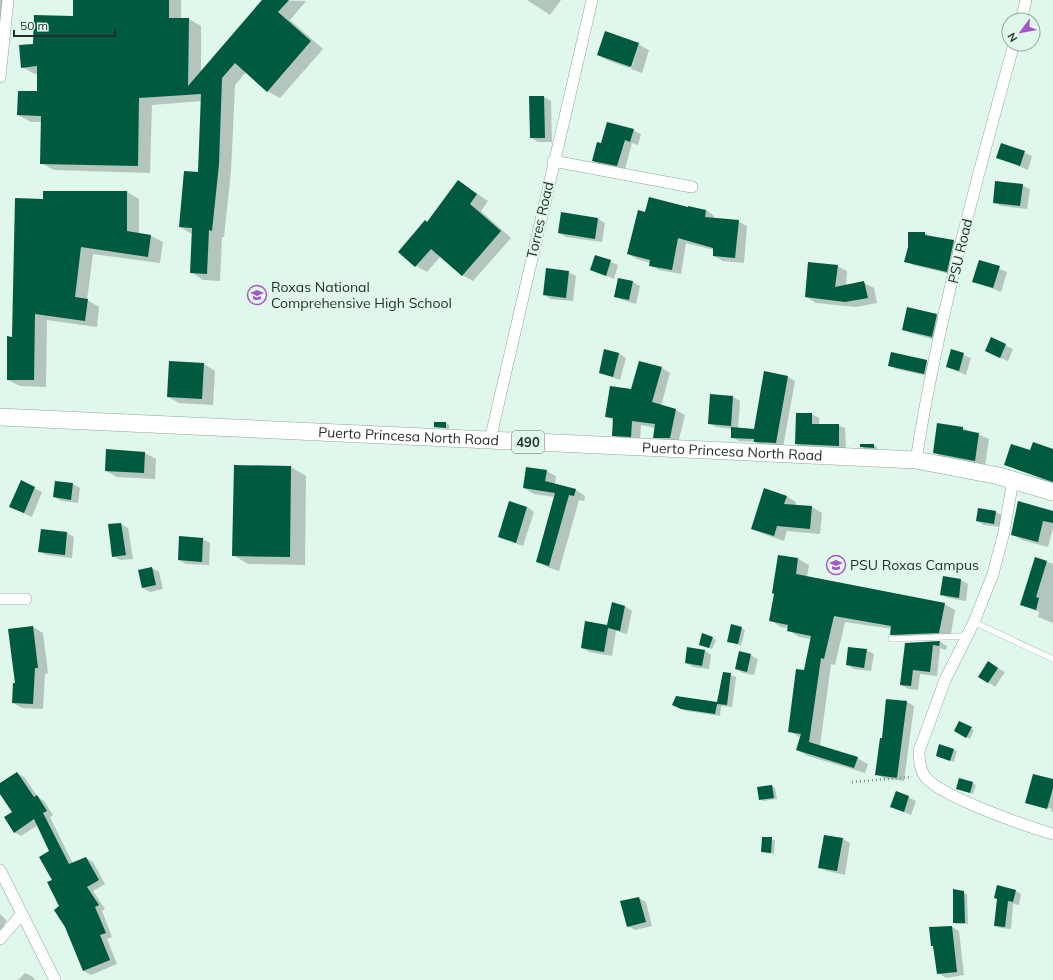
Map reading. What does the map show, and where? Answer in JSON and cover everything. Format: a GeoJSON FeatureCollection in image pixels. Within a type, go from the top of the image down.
{"type":"FeatureCollection","features":[{"type":"Feature","properties":{"kind":"main road","name":"Puerto Princesa North Road"},"geometry":{"type":"LineString","coordinates":[[0,417],[916,460],[1013,480],[1053,492]]}},
{"type":"Feature","properties":{"kind":"street"},"geometry":{"type":"LineString","coordinates":[[0,77],[8,0]]}},
{"type":"Feature","properties":{"kind":"street","name":"Torres Road"},"geometry":{"type":"LineString","coordinates":[[490,440],[592,0]]}},
{"type":"Feature","properties":{"kind":"street"},"geometry":{"type":"LineString","coordinates":[[1023,12],[1026,0]]}},
{"type":"Feature","properties":{"kind":"street","name":"PSU Road"},"geometry":{"type":"LineString","coordinates":[[916,460],[926,399],[974,192],[1012,52]]}},
{"type":"Feature","properties":{"kind":"street"},"geometry":{"type":"LineString","coordinates":[[554,161],[692,187]]}},
{"type":"Feature","properties":{"kind":"street"},"geometry":{"type":"LineString","coordinates":[[1013,480],[1004,532],[992,574],[974,622],[965,636],[945,680],[919,751],[920,764],[924,777],[941,789],[982,809],[1053,834]]}},
{"type":"Feature","properties":{"kind":"street"},"geometry":{"type":"LineString","coordinates":[[0,598],[26,599]]}},
{"type":"Feature","properties":{"kind":"street"},"geometry":{"type":"LineString","coordinates":[[0,870],[55,980]]}},
{"type":"Feature","properties":{"kind":"street"},"geometry":{"type":"LineString","coordinates":[[0,939],[22,914]]}},
{"type":"Feature","properties":{"kind":"lane"},"geometry":{"type":"LineString","coordinates":[[974,622],[1053,659]]}},
{"type":"Feature","properties":{"kind":"lane"},"geometry":{"type":"LineString","coordinates":[[891,639],[965,636]]}},
{"type":"Feature","properties":{"kind":"path"},"geometry":{"type":"LineString","coordinates":[[852,782],[924,777]]}},
{"type":"Feature","properties":{"kind":"building"},"geometry":{"type":"Polygon","coordinates":[[[73,0],[169,0],[169,18],[189,18],[188,86],[262,0],[289,0],[278,12],[311,41],[267,92],[235,63],[222,78],[219,164],[212,231],[209,230],[207,274],[190,273],[192,228],[179,227],[184,171],[198,172],[201,94],[139,98],[138,166],[40,164],[41,116],[17,115],[18,91],[37,91],[37,66],[21,68],[19,45],[33,44],[34,15],[73,16],[73,0]]]}},
{"type":"Feature","properties":{"kind":"building"},"geometry":{"type":"Polygon","coordinates":[[[605,31],[639,43],[631,67],[597,55],[605,31]]]}},
{"type":"Feature","properties":{"kind":"building"},"geometry":{"type":"Polygon","coordinates":[[[529,96],[544,96],[545,138],[530,138],[529,96]]]}},
{"type":"Feature","properties":{"kind":"building"},"geometry":{"type":"Polygon","coordinates":[[[607,122],[634,129],[630,142],[625,140],[617,166],[592,161],[597,142],[601,143],[607,122]]]}},
{"type":"Feature","properties":{"kind":"building"},"geometry":{"type":"Polygon","coordinates":[[[1001,143],[1025,151],[1020,166],[996,158],[1001,143]]]}},
{"type":"Feature","properties":{"kind":"building"},"geometry":{"type":"Polygon","coordinates":[[[458,180],[477,194],[470,204],[501,231],[462,276],[431,249],[415,267],[398,252],[425,220],[427,222],[458,180]]]}},
{"type":"Feature","properties":{"kind":"building"},"geometry":{"type":"Polygon","coordinates":[[[995,181],[1023,184],[1020,206],[993,203],[995,181]]]}},
{"type":"Feature","properties":{"kind":"building"},"geometry":{"type":"Polygon","coordinates":[[[43,191],[127,191],[127,231],[151,235],[148,257],[81,247],[75,297],[88,299],[85,321],[35,314],[34,380],[7,380],[7,336],[12,337],[15,198],[43,199],[43,191]]]}},
{"type":"Feature","properties":{"kind":"building"},"geometry":{"type":"Polygon","coordinates":[[[649,197],[706,210],[705,217],[739,220],[735,258],[713,256],[713,248],[678,238],[672,270],[649,266],[650,260],[627,254],[638,210],[645,212],[649,197]]]}},
{"type":"Feature","properties":{"kind":"building"},"geometry":{"type":"Polygon","coordinates":[[[561,212],[598,218],[595,239],[558,233],[561,212]]]}},
{"type":"Feature","properties":{"kind":"building"},"geometry":{"type":"Polygon","coordinates":[[[908,232],[925,232],[925,235],[954,240],[947,272],[904,262],[908,247],[908,232]]]}},
{"type":"Feature","properties":{"kind":"building"},"geometry":{"type":"Polygon","coordinates":[[[595,255],[611,260],[606,276],[590,270],[595,255]]]}},
{"type":"Feature","properties":{"kind":"building"},"geometry":{"type":"Polygon","coordinates":[[[979,260],[1000,266],[993,288],[972,282],[979,260]]]}},
{"type":"Feature","properties":{"kind":"building"},"geometry":{"type":"Polygon","coordinates":[[[808,262],[838,265],[835,287],[864,281],[868,298],[845,302],[805,297],[808,262]]]}},
{"type":"Feature","properties":{"kind":"building"},"geometry":{"type":"Polygon","coordinates":[[[546,268],[569,271],[566,298],[543,295],[546,268]]]}},
{"type":"Feature","properties":{"kind":"building"},"geometry":{"type":"Polygon","coordinates":[[[618,278],[633,281],[629,300],[614,297],[618,278]]]}},
{"type":"Feature","properties":{"kind":"building"},"geometry":{"type":"Polygon","coordinates":[[[907,307],[937,314],[932,337],[902,330],[907,307]]]}},
{"type":"Feature","properties":{"kind":"building"},"geometry":{"type":"Polygon","coordinates":[[[991,337],[1006,344],[1000,358],[985,351],[991,337]]]}},
{"type":"Feature","properties":{"kind":"building"},"geometry":{"type":"Polygon","coordinates":[[[604,349],[619,353],[613,377],[599,373],[604,349]]]}},
{"type":"Feature","properties":{"kind":"building"},"geometry":{"type":"Polygon","coordinates":[[[951,349],[964,353],[959,371],[946,367],[951,349]]]}},
{"type":"Feature","properties":{"kind":"building"},"geometry":{"type":"Polygon","coordinates":[[[891,352],[927,360],[924,374],[888,366],[891,352]]]}},
{"type":"Feature","properties":{"kind":"building"},"geometry":{"type":"Polygon","coordinates":[[[169,361],[204,363],[202,399],[167,397],[169,361]]]}},
{"type":"Feature","properties":{"kind":"building"},"geometry":{"type":"Polygon","coordinates":[[[639,361],[662,367],[652,402],[676,409],[670,438],[653,438],[655,424],[632,421],[631,437],[612,436],[613,418],[605,417],[610,386],[631,389],[639,361]]]}},
{"type":"Feature","properties":{"kind":"building"},"geometry":{"type":"Polygon","coordinates":[[[764,371],[788,376],[776,443],[754,442],[754,439],[731,438],[731,427],[754,429],[764,371]]]}},
{"type":"Feature","properties":{"kind":"building"},"geometry":{"type":"Polygon","coordinates":[[[710,394],[733,396],[731,426],[708,424],[710,394]]]}},
{"type":"Feature","properties":{"kind":"building"},"geometry":{"type":"Polygon","coordinates":[[[796,413],[812,413],[812,424],[839,424],[839,446],[795,444],[796,413]]]}},
{"type":"Feature","properties":{"kind":"building"},"geometry":{"type":"Polygon","coordinates":[[[434,422],[446,422],[446,428],[434,427],[434,422]]]}},
{"type":"Feature","properties":{"kind":"building"},"geometry":{"type":"Polygon","coordinates":[[[937,423],[963,427],[963,430],[979,433],[975,461],[933,453],[937,423]]]}},
{"type":"Feature","properties":{"kind":"building"},"geometry":{"type":"Polygon","coordinates":[[[1033,442],[1053,449],[1053,482],[1004,465],[1011,444],[1030,450],[1033,442]]]}},
{"type":"Feature","properties":{"kind":"building"},"geometry":{"type":"Polygon","coordinates":[[[860,444],[874,444],[874,448],[860,447],[860,444]]]}},
{"type":"Feature","properties":{"kind":"building"},"geometry":{"type":"Polygon","coordinates":[[[106,449],[145,452],[144,473],[105,471],[106,449]]]}},
{"type":"Feature","properties":{"kind":"building"},"geometry":{"type":"Polygon","coordinates":[[[234,465],[291,466],[290,557],[232,556],[234,465]]]}},
{"type":"Feature","properties":{"kind":"building"},"geometry":{"type":"Polygon","coordinates":[[[526,467],[547,470],[545,481],[576,489],[574,496],[569,495],[549,566],[536,562],[555,493],[523,488],[526,467]]]}},
{"type":"Feature","properties":{"kind":"building"},"geometry":{"type":"Polygon","coordinates":[[[21,480],[35,487],[24,513],[9,507],[21,480]]]}},
{"type":"Feature","properties":{"kind":"building"},"geometry":{"type":"Polygon","coordinates":[[[55,481],[73,483],[71,500],[53,497],[55,481]]]}},
{"type":"Feature","properties":{"kind":"building"},"geometry":{"type":"Polygon","coordinates":[[[764,488],[787,496],[784,504],[812,506],[810,529],[777,526],[774,536],[751,529],[764,488]]]}},
{"type":"Feature","properties":{"kind":"building"},"geometry":{"type":"Polygon","coordinates":[[[509,501],[527,507],[516,543],[498,537],[509,501]]]}},
{"type":"Feature","properties":{"kind":"building"},"geometry":{"type":"Polygon","coordinates":[[[1018,501],[1053,511],[1053,523],[1043,521],[1038,542],[1011,535],[1018,501]]]}},
{"type":"Feature","properties":{"kind":"building"},"geometry":{"type":"Polygon","coordinates":[[[978,508],[996,511],[994,524],[976,521],[978,508]]]}},
{"type":"Feature","properties":{"kind":"building"},"geometry":{"type":"Polygon","coordinates":[[[121,523],[126,555],[112,557],[108,524],[121,523]]]}},
{"type":"Feature","properties":{"kind":"building"},"geometry":{"type":"Polygon","coordinates":[[[41,529],[67,532],[65,555],[38,552],[41,529]]]}},
{"type":"Feature","properties":{"kind":"building"},"geometry":{"type":"Polygon","coordinates":[[[179,536],[203,538],[202,562],[178,560],[179,536]]]}},
{"type":"Feature","properties":{"kind":"building"},"geometry":{"type":"Polygon","coordinates":[[[778,555],[798,558],[796,574],[945,603],[939,633],[890,635],[891,626],[834,616],[824,659],[821,658],[809,742],[858,757],[854,768],[796,750],[801,734],[788,732],[796,669],[804,670],[811,636],[787,631],[788,625],[769,621],[774,594],[772,593],[778,555]]]}},
{"type":"Feature","properties":{"kind":"building"},"geometry":{"type":"Polygon","coordinates":[[[1035,557],[1047,561],[1036,597],[1039,598],[1036,610],[1020,605],[1035,557]]]}},
{"type":"Feature","properties":{"kind":"building"},"geometry":{"type":"Polygon","coordinates":[[[152,567],[156,585],[142,588],[138,570],[152,567]]]}},
{"type":"Feature","properties":{"kind":"building"},"geometry":{"type":"Polygon","coordinates":[[[943,576],[961,579],[959,598],[940,595],[943,576]]]}},
{"type":"Feature","properties":{"kind":"building"},"geometry":{"type":"Polygon","coordinates":[[[612,602],[625,606],[620,631],[608,628],[604,652],[581,648],[585,621],[607,625],[612,602]]]}},
{"type":"Feature","properties":{"kind":"building"},"geometry":{"type":"Polygon","coordinates":[[[731,624],[742,627],[738,644],[727,642],[731,624]]]}},
{"type":"Feature","properties":{"kind":"building"},"geometry":{"type":"Polygon","coordinates":[[[33,626],[38,668],[35,668],[33,704],[12,703],[13,683],[15,683],[8,629],[33,626]]]}},
{"type":"Feature","properties":{"kind":"building"},"geometry":{"type":"Polygon","coordinates":[[[702,633],[713,637],[709,648],[699,645],[702,633]]]}},
{"type":"Feature","properties":{"kind":"building"},"geometry":{"type":"Polygon","coordinates":[[[940,641],[939,646],[933,645],[930,672],[913,670],[911,686],[900,685],[905,643],[940,641]]]}},
{"type":"Feature","properties":{"kind":"building"},"geometry":{"type":"Polygon","coordinates":[[[687,647],[705,650],[702,666],[685,663],[687,647]]]}},
{"type":"Feature","properties":{"kind":"building"},"geometry":{"type":"Polygon","coordinates":[[[848,647],[867,649],[864,668],[846,665],[848,647]]]}},
{"type":"Feature","properties":{"kind":"building"},"geometry":{"type":"Polygon","coordinates":[[[739,651],[751,654],[747,672],[735,669],[739,651]]]}},
{"type":"Feature","properties":{"kind":"building"},"geometry":{"type":"Polygon","coordinates":[[[988,661],[998,668],[988,683],[978,677],[988,661]]]}},
{"type":"Feature","properties":{"kind":"building"},"geometry":{"type":"Polygon","coordinates":[[[723,672],[731,673],[727,705],[717,704],[715,714],[681,709],[672,705],[676,696],[717,702],[723,672]]]}},
{"type":"Feature","properties":{"kind":"building"},"geometry":{"type":"Polygon","coordinates":[[[886,699],[907,701],[897,778],[875,775],[880,738],[882,738],[886,699]]]}},
{"type":"Feature","properties":{"kind":"building"},"geometry":{"type":"Polygon","coordinates":[[[959,721],[972,727],[966,738],[954,731],[959,721]]]}},
{"type":"Feature","properties":{"kind":"building"},"geometry":{"type":"Polygon","coordinates":[[[939,744],[954,749],[950,761],[936,756],[939,744]]]}},
{"type":"Feature","properties":{"kind":"building"},"geometry":{"type":"Polygon","coordinates":[[[17,772],[34,797],[37,795],[47,811],[43,813],[69,864],[86,857],[99,880],[87,887],[99,905],[95,907],[106,933],[100,935],[110,960],[83,971],[65,927],[54,910],[59,906],[47,882],[52,880],[39,857],[49,851],[34,819],[14,833],[4,817],[12,812],[0,794],[0,783],[17,772]]]}},
{"type":"Feature","properties":{"kind":"building"},"geometry":{"type":"Polygon","coordinates":[[[1033,774],[1053,779],[1053,788],[1047,809],[1025,803],[1033,774]]]}},
{"type":"Feature","properties":{"kind":"building"},"geometry":{"type":"Polygon","coordinates":[[[959,778],[973,782],[970,793],[956,789],[959,778]]]}},
{"type":"Feature","properties":{"kind":"building"},"geometry":{"type":"Polygon","coordinates":[[[772,785],[774,798],[759,800],[757,787],[772,785]]]}},
{"type":"Feature","properties":{"kind":"building"},"geometry":{"type":"Polygon","coordinates":[[[896,791],[909,796],[904,812],[890,807],[896,791]]]}},
{"type":"Feature","properties":{"kind":"building"},"geometry":{"type":"Polygon","coordinates":[[[824,835],[843,838],[837,871],[818,868],[824,835]]]}},
{"type":"Feature","properties":{"kind":"building"},"geometry":{"type":"Polygon","coordinates":[[[762,837],[772,837],[771,853],[761,852],[762,837]]]}},
{"type":"Feature","properties":{"kind":"building"},"geometry":{"type":"Polygon","coordinates":[[[997,885],[1016,890],[1013,902],[1008,901],[1005,927],[994,926],[997,899],[994,898],[997,885]]]}},
{"type":"Feature","properties":{"kind":"building"},"geometry":{"type":"Polygon","coordinates":[[[953,889],[964,891],[965,923],[953,923],[953,889]]]}},
{"type":"Feature","properties":{"kind":"building"},"geometry":{"type":"Polygon","coordinates":[[[639,897],[646,922],[627,927],[620,901],[639,897]]]}},
{"type":"Feature","properties":{"kind":"building"},"geometry":{"type":"Polygon","coordinates":[[[952,926],[957,972],[937,974],[933,946],[931,946],[929,927],[952,926]]]}},
{"type":"Feature","properties":{"kind":"place","name":"Roxas National Comprehensive High School"},"geometry":{"type":"Point","coordinates":[257,295]}},
{"type":"Feature","properties":{"kind":"place","name":"PSU Roxas Campus"},"geometry":{"type":"Point","coordinates":[836,565]}}]}
